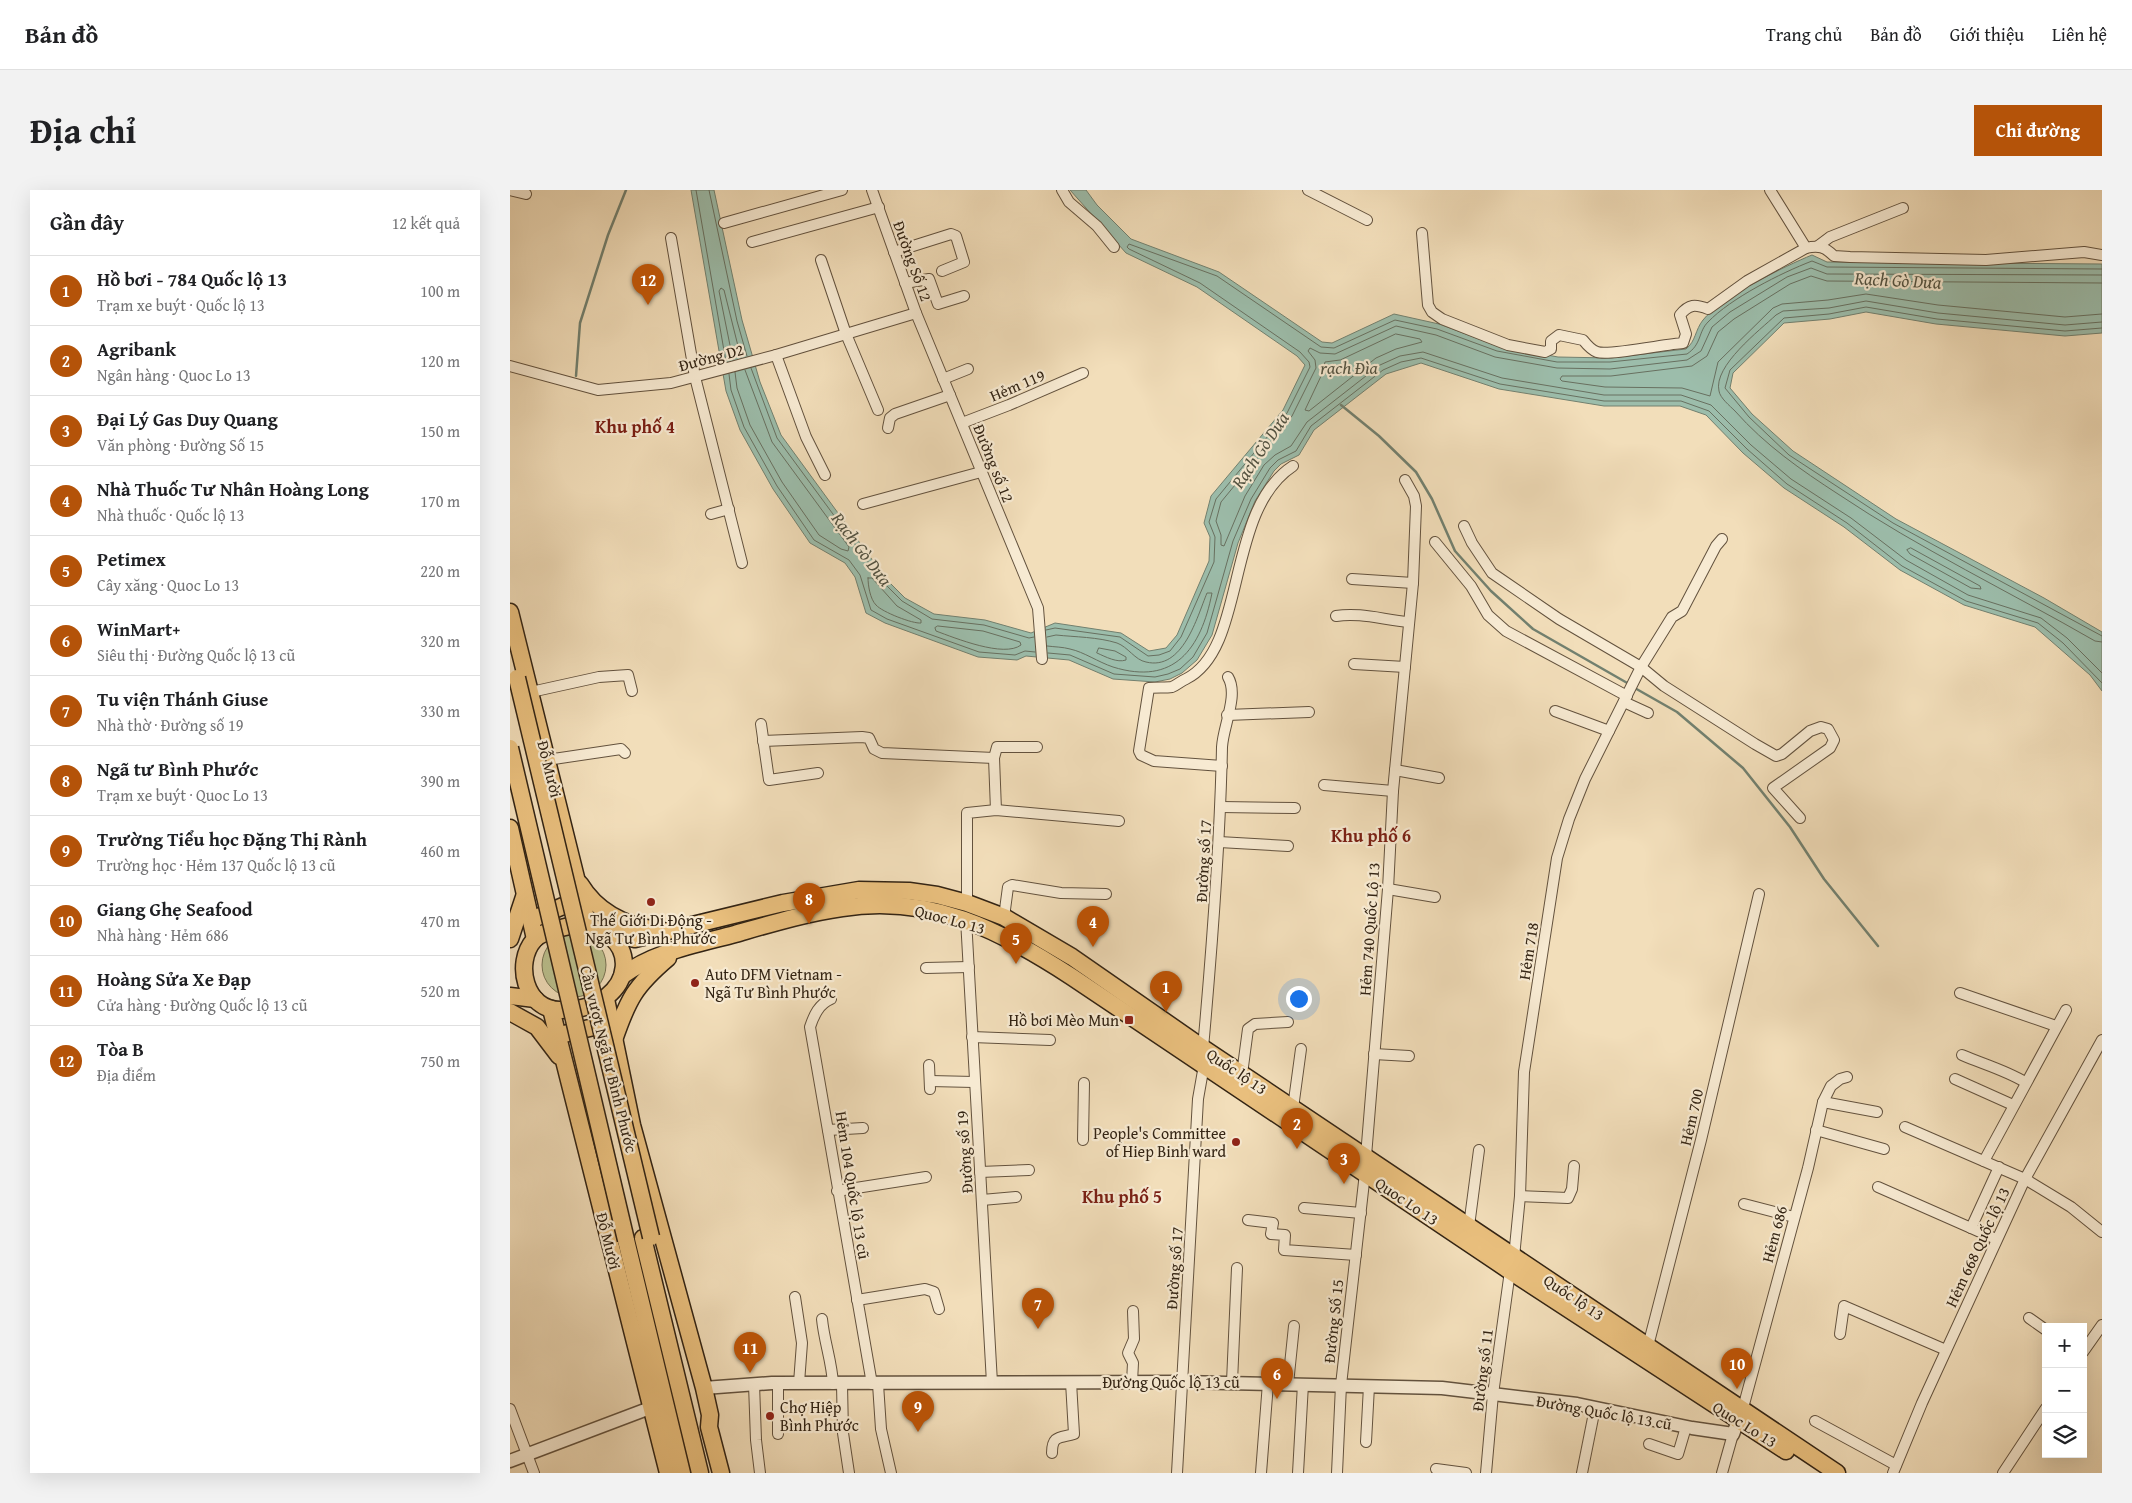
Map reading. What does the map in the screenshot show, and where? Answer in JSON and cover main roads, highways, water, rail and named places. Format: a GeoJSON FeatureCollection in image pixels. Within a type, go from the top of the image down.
{"type":"FeatureCollection","features":[{"type":"Feature","properties":{"kind":"highway","name":"Đỗ Mười"},"geometry":{"type":"LineString","coordinates":[[510,612],[584,909],[596,928]]}},
{"type":"Feature","properties":{"kind":"highway"},"geometry":{"type":"LineString","coordinates":[[510,652],[513,678]]}},
{"type":"Feature","properties":{"kind":"highway","name":"Cầu vượt Ngã tư Bình Phước"},"geometry":{"type":"LineString","coordinates":[[513,678],[647,1237]]}},
{"type":"Feature","properties":{"kind":"highway","name":"Cầu vượt Ngã tư Bình Phước"},"geometry":{"type":"LineString","coordinates":[[510,748],[622,1242]]}},
{"type":"Feature","properties":{"kind":"highway","name":"Cầu vượt Ngã tư Bình Phước"},"geometry":{"type":"LineString","coordinates":[[510,773],[622,1242]]}},
{"type":"Feature","properties":{"kind":"highway"},"geometry":{"type":"LineString","coordinates":[[510,828],[531,938],[524,975],[535,999]]}},
{"type":"Feature","properties":{"kind":"highway"},"geometry":{"type":"LineString","coordinates":[[576,877],[596,904],[624,922],[639,928],[669,931]]}},
{"type":"Feature","properties":{"kind":"highway","name":"Quốc lộ 13"},"geometry":{"type":"LineString","coordinates":[[596,928],[635,939],[783,903],[859,890],[909,891],[966,903],[1004,917],[1072,957],[1203,1048],[1469,1226],[1512,1264],[1648,1346],[1738,1421],[1837,1473]]}},
{"type":"Feature","properties":{"kind":"highway"},"geometry":{"type":"LineString","coordinates":[[510,940],[524,895]]}},
{"type":"Feature","properties":{"kind":"highway","name":"Quoc Lo 13"},"geometry":{"type":"LineString","coordinates":[[675,952],[740,932],[842,908],[887,905],[910,907],[966,919],[1008,937],[1044,959],[1365,1173],[1512,1264],[1738,1421],[1818,1473]]}},
{"type":"Feature","properties":{"kind":"highway"},"geometry":{"type":"LineString","coordinates":[[510,969],[531,938],[543,912],[559,907],[584,909]]}},
{"type":"Feature","properties":{"kind":"highway"},"geometry":{"type":"LineString","coordinates":[[531,938],[569,926],[596,928],[611,937],[621,951],[624,967],[622,976],[600,1024],[593,1028],[558,1034]]}},
{"type":"Feature","properties":{"kind":"highway"},"geometry":{"type":"LineString","coordinates":[[622,976],[640,964],[675,952]]}},
{"type":"Feature","properties":{"kind":"highway"},"geometry":{"type":"LineString","coordinates":[[614,1040],[627,1006],[639,984],[675,952]]}},
{"type":"Feature","properties":{"kind":"highway"},"geometry":{"type":"LineString","coordinates":[[510,996],[535,999],[558,1011],[596,1005],[608,1007]]}},
{"type":"Feature","properties":{"kind":"highway","name":"Đỗ Mười"},"geometry":{"type":"LineString","coordinates":[[608,1007],[632,1125],[692,1392],[700,1473]]}},
{"type":"Feature","properties":{"kind":"highway","name":"Đỗ Mười"},"geometry":{"type":"LineString","coordinates":[[551,1009],[658,1406],[682,1473]]}},
{"type":"Feature","properties":{"kind":"highway"},"geometry":{"type":"LineString","coordinates":[[510,1012],[537,1027],[565,1065]]}},
{"type":"Feature","properties":{"kind":"highway","name":"Đỗ Mười"},"geometry":{"type":"LineString","coordinates":[[647,1237],[692,1392],[716,1425],[728,1473]]}},
{"type":"Feature","properties":{"kind":"highway","name":"Đỗ Mười"},"geometry":{"type":"LineString","coordinates":[[622,1242],[658,1406],[668,1473]]}},
{"type":"Feature","properties":{"kind":"highway","name":"Đỗ Mười"},"geometry":{"type":"LineString","coordinates":[[710,1415],[709,1427],[721,1473]]}},
{"type":"Feature","properties":{"kind":"water","name":"rạch Đìa"},"geometry":{"type":"Polygon","coordinates":[[[691,190],[714,190],[742,320],[760,382],[781,435],[887,580],[905,598],[934,614],[985,620],[1031,633],[1055,623],[1121,633],[1149,651],[1166,648],[1177,635],[1209,561],[1210,537],[1204,523],[1211,496],[1283,410],[1305,365],[1297,356],[1197,287],[1126,253],[1070,190],[1086,190],[1097,205],[1131,239],[1219,272],[1322,342],[1332,343],[1394,314],[1439,324],[1498,346],[1558,357],[1610,358],[1686,349],[1692,342],[1703,320],[1724,302],[1770,274],[1812,255],[1827,262],[2102,264],[2102,333],[2065,336],[1936,324],[1866,312],[1830,319],[1784,323],[1733,373],[1730,388],[1752,414],[1793,451],[1896,519],[2044,598],[2102,632],[2102,691],[2090,675],[2035,627],[1964,605],[1900,570],[1844,527],[1784,488],[1743,453],[1706,415],[1680,406],[1604,406],[1499,389],[1421,363],[1386,374],[1314,430],[1299,455],[1281,464],[1274,471],[1255,501],[1238,543],[1212,635],[1197,660],[1182,673],[1170,679],[1155,682],[1113,679],[1069,660],[1026,656],[1017,660],[978,657],[885,623],[866,613],[855,577],[845,563],[810,543],[773,489],[740,430],[726,391],[691,190]]]}},
{"type":"Feature","properties":{"kind":"waterway","name":"Rạch Gò Dưa"},"geometry":{"type":"LineString","coordinates":[[576,376],[580,323],[608,235],[626,190]]}},
{"type":"Feature","properties":{"kind":"waterway"},"geometry":{"type":"LineString","coordinates":[[1341,405],[1379,436],[1416,472],[1432,499],[1455,551],[1491,591],[1533,629],[1629,684]]}},
{"type":"Feature","properties":{"kind":"waterway"},"geometry":{"type":"LineString","coordinates":[[1633,687],[1677,712],[1743,768],[1790,827],[1824,879],[1878,946]]}},
{"type":"Feature","properties":{"kind":"place","name":"Tòa B"},"geometry":{"type":"Point","coordinates":[648,305]}},
{"type":"Feature","properties":{"kind":"place","name":"Thế Giới Di Động - Ngã Tư Bình Phước"},"geometry":{"type":"Point","coordinates":[651,902]}},
{"type":"Feature","properties":{"kind":"place","name":"Ngã tư Bình Phước"},"geometry":{"type":"Point","coordinates":[809,924]}},
{"type":"Feature","properties":{"kind":"place","name":"Nhà Thuốc Tư Nhân Hoàng Long"},"geometry":{"type":"Point","coordinates":[1093,947]}},
{"type":"Feature","properties":{"kind":"place","name":"Petimex"},"geometry":{"type":"Point","coordinates":[1016,964]}},
{"type":"Feature","properties":{"kind":"place","name":"Auto DFM Vietnam - Ngã Tư Bình Phước"},"geometry":{"type":"Point","coordinates":[695,983]}},
{"type":"Feature","properties":{"kind":"place","name":"Hồ bơi - 784 Quốc lộ 13"},"geometry":{"type":"Point","coordinates":[1166,1012]}},
{"type":"Feature","properties":{"kind":"place","name":"Hồ bơi Mèo Mun"},"geometry":{"type":"Point","coordinates":[1129,1020]}},
{"type":"Feature","properties":{"kind":"place","name":"People's Committee of Hiep Binh ward"},"geometry":{"type":"Point","coordinates":[1236,1142]}},
{"type":"Feature","properties":{"kind":"place","name":"Agribank"},"geometry":{"type":"Point","coordinates":[1297,1149]}},
{"type":"Feature","properties":{"kind":"place","name":"Đại Lý Gas Duy Quang"},"geometry":{"type":"Point","coordinates":[1344,1184]}},
{"type":"Feature","properties":{"kind":"place","name":"Tu viện Thánh Giuse"},"geometry":{"type":"Point","coordinates":[1038,1329]}},
{"type":"Feature","properties":{"kind":"place","name":"Hoàng Sửa Xe Đạp"},"geometry":{"type":"Point","coordinates":[750,1373]}},
{"type":"Feature","properties":{"kind":"place","name":"Giang Ghẹ Seafood"},"geometry":{"type":"Point","coordinates":[1737,1389]}},
{"type":"Feature","properties":{"kind":"place","name":"WinMart+"},"geometry":{"type":"Point","coordinates":[1277,1399]}},
{"type":"Feature","properties":{"kind":"place","name":"Chợ Hiệp Bình Phước"},"geometry":{"type":"Point","coordinates":[770,1416]}},
{"type":"Feature","properties":{"kind":"place","name":"Trường Tiểu học Đặng Thị Rành"},"geometry":{"type":"Point","coordinates":[918,1432]}},
{"type":"Feature","properties":{"kind":"district","name":"Khu phố 4"},"geometry":{"type":"Point","coordinates":[635,426]}},
{"type":"Feature","properties":{"kind":"district","name":"Khu phố 6"},"geometry":{"type":"Point","coordinates":[1371,835]}},
{"type":"Feature","properties":{"kind":"district","name":"Khu phố 5"},"geometry":{"type":"Point","coordinates":[1122,1196]}}]}
